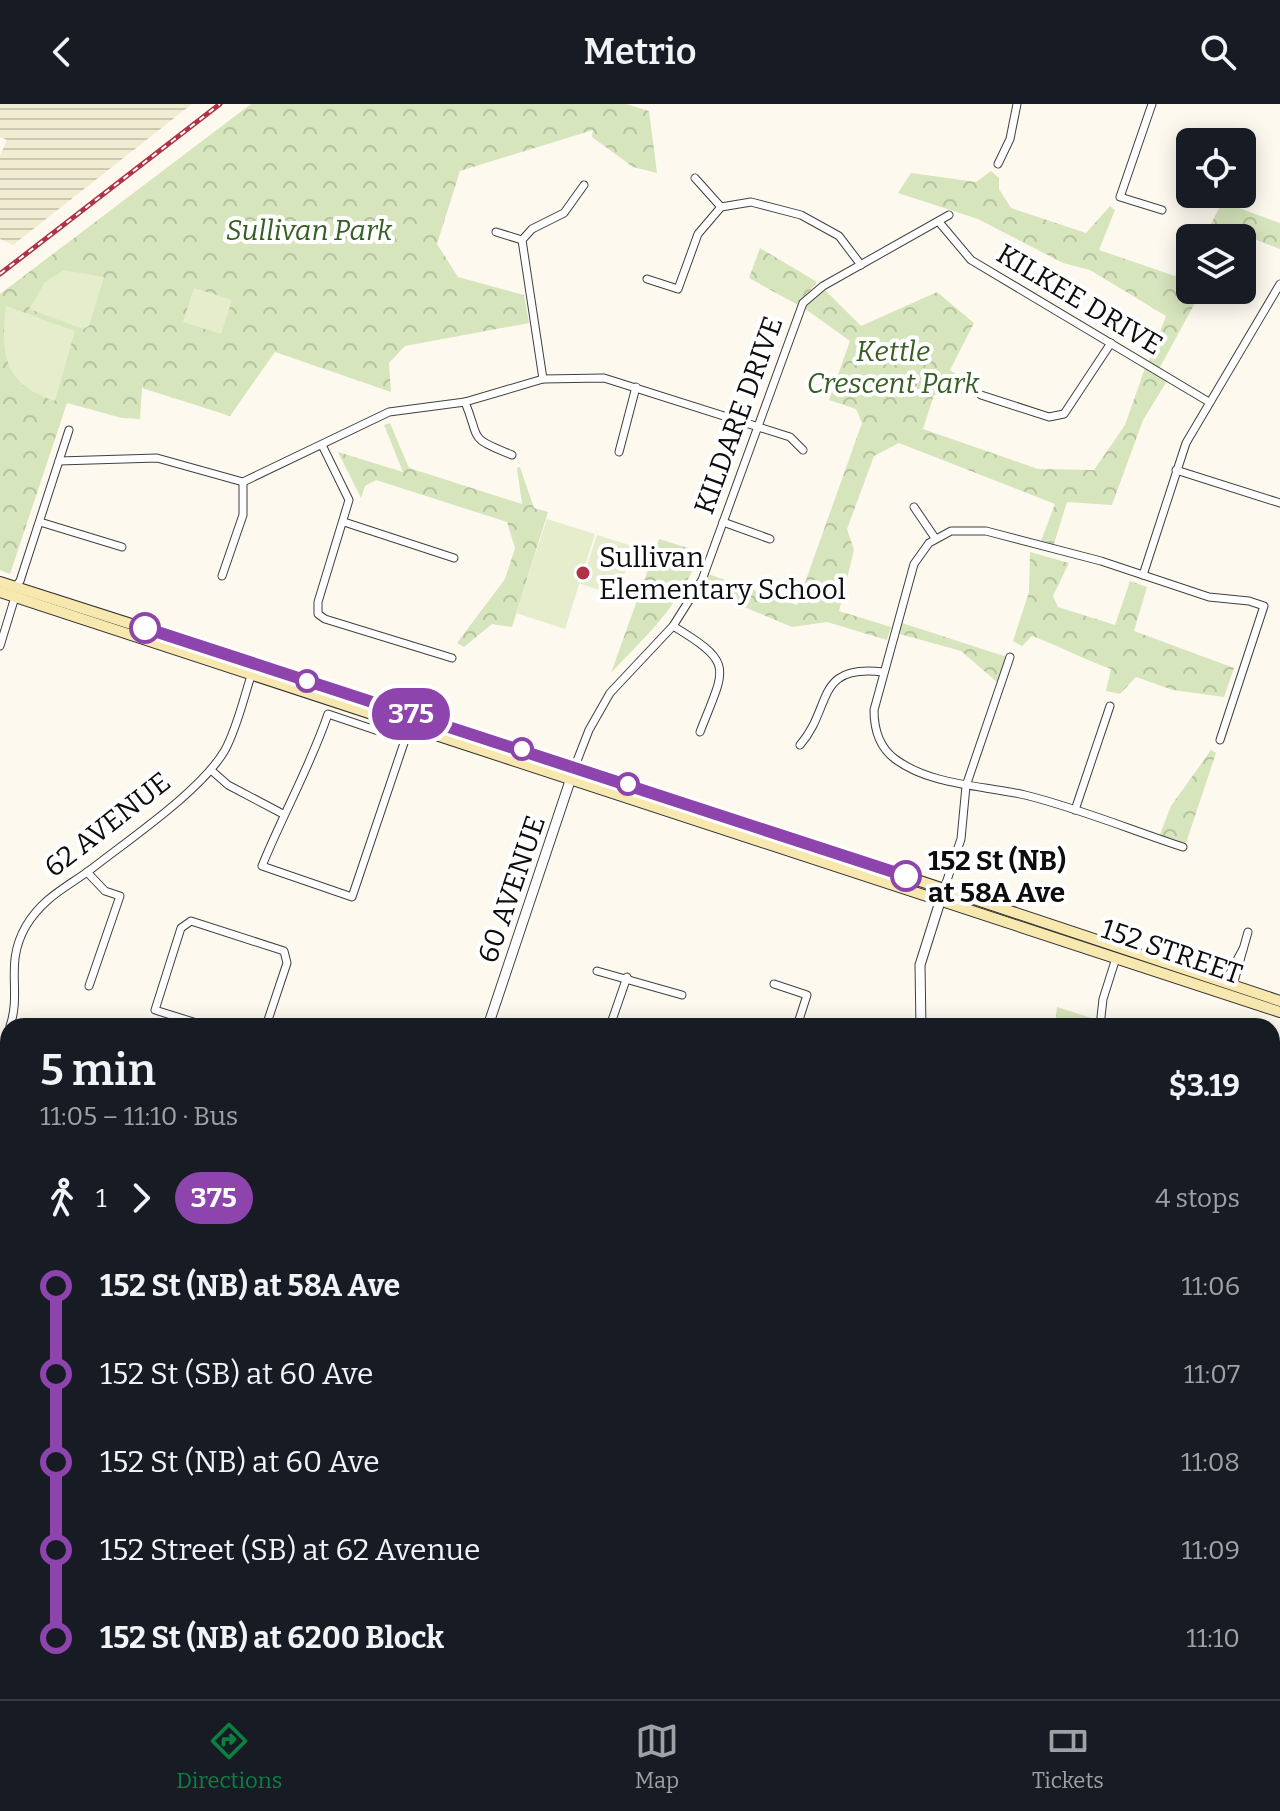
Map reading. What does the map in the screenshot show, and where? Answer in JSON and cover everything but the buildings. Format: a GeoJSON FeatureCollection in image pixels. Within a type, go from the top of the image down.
{"type":"FeatureCollection","features":[{"type":"Feature","properties":{"kind":"main road","name":"152 STREET"},"geometry":{"type":"LineString","coordinates":[[0,582],[16,592],[1219,980],[1230,990],[1280,1012]]}},
{"type":"Feature","properties":{"kind":"main road","name":"152 STREET"},"geometry":{"type":"LineString","coordinates":[[0,592],[16,592]]}},
{"type":"Feature","properties":{"kind":"main road","name":"152 STREET"},"geometry":{"type":"LineString","coordinates":[[942,893],[1201,986],[1259,993],[1280,1001]]}},
{"type":"Feature","properties":{"kind":"main road"},"geometry":{"type":"LineString","coordinates":[[1116,958],[1119,954],[1138,953]]}},
{"type":"Feature","properties":{"kind":"street"},"geometry":{"type":"LineString","coordinates":[[998,164],[1010,139],[1017,104]]}},
{"type":"Feature","properties":{"kind":"street"},"geometry":{"type":"LineString","coordinates":[[1152,104],[1120,197],[1162,210]]}},
{"type":"Feature","properties":{"kind":"street"},"geometry":{"type":"LineString","coordinates":[[695,178],[721,207]]}},
{"type":"Feature","properties":{"kind":"street"},"geometry":{"type":"LineString","coordinates":[[522,240],[532,229],[564,213],[584,185]]}},
{"type":"Feature","properties":{"kind":"street"},"geometry":{"type":"LineString","coordinates":[[647,279],[678,289],[698,234],[721,207],[751,202],[801,215],[839,236],[861,265]]}},
{"type":"Feature","properties":{"kind":"street","name":"KILDARE DRIVE"},"geometry":{"type":"LineString","coordinates":[[573,772],[589,730],[610,693],[673,626],[702,580],[755,426],[803,303],[823,286],[949,215]]}},
{"type":"Feature","properties":{"kind":"street","name":"KILKEE DRIVE"},"geometry":{"type":"LineString","coordinates":[[939,222],[971,260],[1209,402]]}},
{"type":"Feature","properties":{"kind":"street"},"geometry":{"type":"LineString","coordinates":[[496,232],[522,240]]}},
{"type":"Feature","properties":{"kind":"street"},"geometry":{"type":"LineString","coordinates":[[522,240],[543,379]]}},
{"type":"Feature","properties":{"kind":"street"},"geometry":{"type":"LineString","coordinates":[[1143,575],[1176,470],[1209,402],[1280,284]]}},
{"type":"Feature","properties":{"kind":"street"},"geometry":{"type":"LineString","coordinates":[[981,395],[1049,417],[1064,414],[1111,343]]}},
{"type":"Feature","properties":{"kind":"street"},"geometry":{"type":"LineString","coordinates":[[59,461],[157,458],[243,482],[389,412],[465,402],[543,379],[604,378],[790,437],[803,450]]}},
{"type":"Feature","properties":{"kind":"street"},"geometry":{"type":"LineString","coordinates":[[619,452],[636,387]]}},
{"type":"Feature","properties":{"kind":"street"},"geometry":{"type":"LineString","coordinates":[[465,402],[473,434],[480,442],[512,455]]}},
{"type":"Feature","properties":{"kind":"street"},"geometry":{"type":"LineString","coordinates":[[0,646],[69,430]]}},
{"type":"Feature","properties":{"kind":"street"},"geometry":{"type":"LineString","coordinates":[[322,445],[348,495],[344,522],[318,602],[318,614],[325,619],[452,658]]}},
{"type":"Feature","properties":{"kind":"street"},"geometry":{"type":"LineString","coordinates":[[1176,470],[1280,503]]}},
{"type":"Feature","properties":{"kind":"street"},"geometry":{"type":"LineString","coordinates":[[222,576],[243,515],[243,482]]}},
{"type":"Feature","properties":{"kind":"street"},"geometry":{"type":"LineString","coordinates":[[914,507],[935,538]]}},
{"type":"Feature","properties":{"kind":"street"},"geometry":{"type":"LineString","coordinates":[[40,522],[122,547]]}},
{"type":"Feature","properties":{"kind":"street"},"geometry":{"type":"LineString","coordinates":[[344,522],[454,558]]}},
{"type":"Feature","properties":{"kind":"street"},"geometry":{"type":"LineString","coordinates":[[723,522],[770,539]]}},
{"type":"Feature","properties":{"kind":"street"},"geometry":{"type":"LineString","coordinates":[[1183,847],[1020,794],[966,786],[906,766],[885,750],[877,734],[874,710],[911,570],[922,550],[935,538],[959,529],[979,529],[1209,597],[1249,601],[1264,606],[1220,740]]}},
{"type":"Feature","properties":{"kind":"street"},"geometry":{"type":"LineString","coordinates":[[673,626],[713,650],[721,665],[717,689],[700,732]]}},
{"type":"Feature","properties":{"kind":"street"},"geometry":{"type":"LineString","coordinates":[[921,1018],[920,965],[961,839],[966,786],[1010,657]]}},
{"type":"Feature","properties":{"kind":"street","name":"62 AVENUE"},"geometry":{"type":"LineString","coordinates":[[12,1018],[15,1009],[11,975],[23,932],[55,891],[87,872],[211,770],[228,744],[253,669]]}},
{"type":"Feature","properties":{"kind":"street"},"geometry":{"type":"LineString","coordinates":[[800,745],[810,732],[823,695],[838,678],[856,670],[883,672]]}},
{"type":"Feature","properties":{"kind":"street"},"geometry":{"type":"LineString","coordinates":[[1075,810],[1110,706]]}},
{"type":"Feature","properties":{"kind":"street"},"geometry":{"type":"LineString","coordinates":[[328,714],[405,740],[352,897],[262,866],[283,814],[312,763],[328,714]]}},
{"type":"Feature","properties":{"kind":"street"},"geometry":{"type":"LineString","coordinates":[[211,770],[228,785],[283,814]]}},
{"type":"Feature","properties":{"kind":"street","name":"60 AVENUE"},"geometry":{"type":"LineString","coordinates":[[491,1018],[573,772]]}},
{"type":"Feature","properties":{"kind":"street"},"geometry":{"type":"LineString","coordinates":[[87,872],[105,891],[120,896],[89,986]]}},
{"type":"Feature","properties":{"kind":"street"},"geometry":{"type":"LineString","coordinates":[[180,1018],[155,1010],[181,928],[186,922],[196,921],[279,947],[285,954],[287,963],[269,1018]]}},
{"type":"Feature","properties":{"kind":"street"},"geometry":{"type":"LineString","coordinates":[[1230,990],[1248,932]]}},
{"type":"Feature","properties":{"kind":"street"},"geometry":{"type":"LineString","coordinates":[[1219,980],[1229,975],[1243,949]]}},
{"type":"Feature","properties":{"kind":"street"},"geometry":{"type":"LineString","coordinates":[[1101,1018],[1103,999],[1116,958]]}},
{"type":"Feature","properties":{"kind":"street"},"geometry":{"type":"LineString","coordinates":[[597,971],[682,995]]}},
{"type":"Feature","properties":{"kind":"street"},"geometry":{"type":"LineString","coordinates":[[613,1018],[627,977]]}},
{"type":"Feature","properties":{"kind":"street"},"geometry":{"type":"LineString","coordinates":[[774,984],[807,995],[800,1018]]}},
{"type":"Feature","properties":{"kind":"shaded area"},"geometry":{"type":"Polygon","coordinates":[[[0,104],[192,104],[13,245],[0,239],[0,156],[7,140],[0,137],[0,104]]]}},
{"type":"Feature","properties":{"kind":"green space","name":"Sullivan Park"},"geometry":{"type":"Polygon","coordinates":[[[251,104],[626,104],[649,111],[657,173],[633,167],[592,137],[593,130],[460,171],[437,244],[458,277],[524,295],[529,323],[405,346],[389,363],[391,392],[275,352],[230,416],[142,388],[140,419],[122,418],[67,403],[10,574],[0,570],[0,294],[251,104]]]}},
{"type":"Feature","properties":{"kind":"green space"},"geometry":{"type":"Polygon","coordinates":[[[991,171],[999,178],[999,189],[1011,208],[1086,233],[1110,206],[1115,210],[1099,250],[1176,275],[1176,304],[1194,304],[1159,369],[1148,363],[1166,316],[1090,270],[1063,263],[978,219],[898,193],[911,173],[976,182],[991,171]]]}},
{"type":"Feature","properties":{"kind":"green space"},"geometry":{"type":"Polygon","coordinates":[[[1219,208],[1239,208],[1280,223],[1280,249],[1256,240],[1256,224],[1211,224],[1219,208]]]}},
{"type":"Feature","properties":{"kind":"green space","name":"Kettle Crescent Park"},"geometry":{"type":"Polygon","coordinates":[[[760,248],[817,282],[798,305],[749,278],[760,248]]]}},
{"type":"Feature","properties":{"kind":"green space"},"geometry":{"type":"Polygon","coordinates":[[[64,270],[104,277],[89,326],[83,329],[29,309],[45,282],[64,270]]]}},
{"type":"Feature","properties":{"kind":"green space"},"geometry":{"type":"Polygon","coordinates":[[[194,288],[232,300],[221,334],[183,322],[194,288]]]}},
{"type":"Feature","properties":{"kind":"green space","name":"Kettle Crescent Park"},"geometry":{"type":"Polygon","coordinates":[[[823,288],[861,326],[937,292],[974,323],[950,370],[973,386],[968,394],[934,395],[923,429],[1038,469],[1094,470],[1125,425],[1145,368],[1167,381],[1143,420],[1112,505],[1067,502],[1054,544],[1041,541],[1055,504],[899,443],[874,456],[847,529],[854,550],[839,611],[891,627],[887,640],[827,622],[792,627],[701,589],[708,574],[797,605],[862,423],[856,409],[829,400],[850,341],[804,308],[823,288]]]}},
{"type":"Feature","properties":{"kind":"green space"},"geometry":{"type":"Polygon","coordinates":[[[6,306],[75,331],[55,401],[25,387],[10,367],[4,340],[6,306]]]}},
{"type":"Feature","properties":{"kind":"green space"},"geometry":{"type":"Polygon","coordinates":[[[390,423],[409,468],[522,504],[517,468],[520,467],[534,508],[548,512],[512,627],[492,624],[464,647],[457,643],[505,579],[515,548],[507,522],[376,480],[365,486],[361,498],[338,452],[403,472],[384,425],[390,423]]]}},
{"type":"Feature","properties":{"kind":"green space"},"geometry":{"type":"Polygon","coordinates":[[[547,519],[595,534],[565,629],[516,613],[547,519]]]}},
{"type":"Feature","properties":{"kind":"green space"},"geometry":{"type":"Polygon","coordinates":[[[597,535],[629,545],[631,554],[617,596],[581,584],[597,535]]]}},
{"type":"Feature","properties":{"kind":"green space"},"geometry":{"type":"Polygon","coordinates":[[[659,539],[701,552],[673,604],[611,673],[659,539]]]}},
{"type":"Feature","properties":{"kind":"green space"},"geometry":{"type":"Polygon","coordinates":[[[1030,552],[1069,563],[1053,596],[1058,607],[1115,625],[1130,581],[1147,587],[1134,631],[1234,668],[1224,697],[1173,690],[1136,677],[1120,694],[1106,691],[1111,669],[1032,636],[1022,646],[1013,641],[1029,592],[1030,552]]]}},
{"type":"Feature","properties":{"kind":"green space"},"geometry":{"type":"Polygon","coordinates":[[[899,622],[1007,657],[997,682],[961,651],[896,633],[899,622]]]}},
{"type":"Feature","properties":{"kind":"green space"},"geometry":{"type":"Polygon","coordinates":[[[1211,750],[1216,753],[1185,846],[1159,837],[1171,806],[1211,750]]]}},
{"type":"Feature","properties":{"kind":"green space"},"geometry":{"type":"Polygon","coordinates":[[[1057,1007],[1091,1018],[1056,1018],[1057,1007]]]}},
{"type":"Feature","properties":{"kind":"railway"},"geometry":{"type":"LineString","coordinates":[[0,274],[220,104]]}},
{"type":"Feature","properties":{"kind":"bus line","name":"375"},"geometry":{"type":"LineString","coordinates":[[145,628],[906,876]]}},
{"type":"Feature","properties":{"kind":"place","name":"Sullivan Elementary School"},"geometry":{"type":"Point","coordinates":[583,573]}},
{"type":"Feature","properties":{"kind":"place","name":"152 St (NB) at 58A Ave"},"geometry":{"type":"Point","coordinates":[906,876]}}]}
